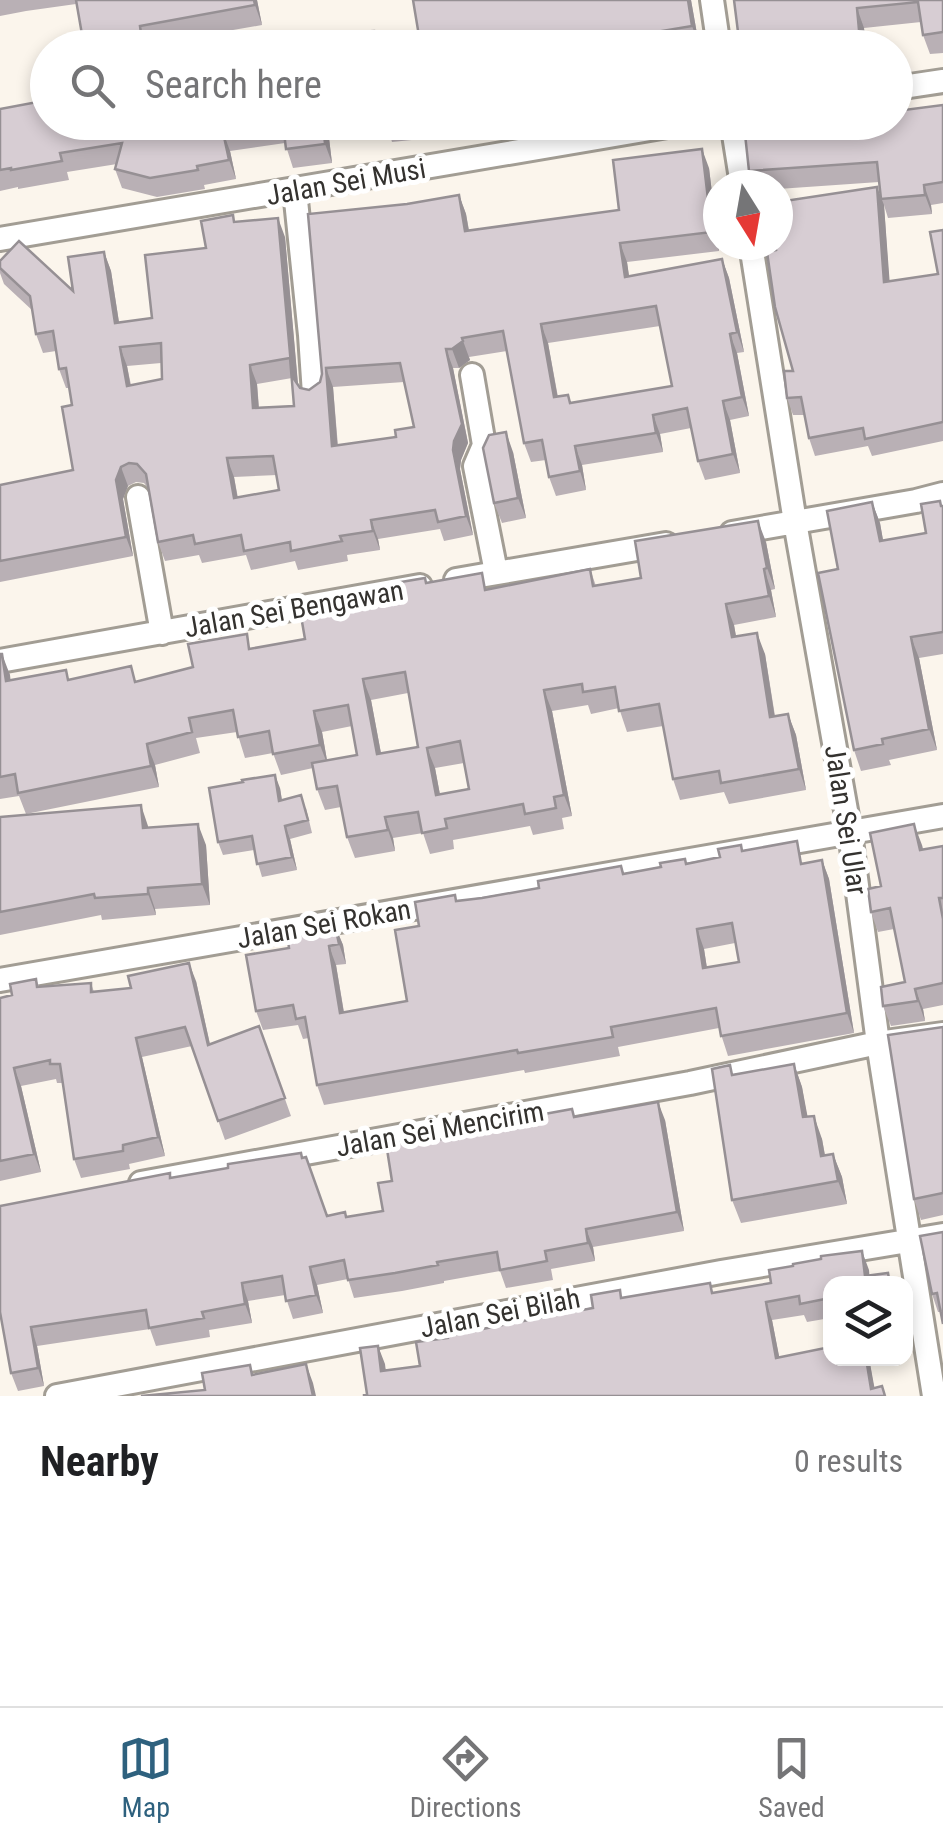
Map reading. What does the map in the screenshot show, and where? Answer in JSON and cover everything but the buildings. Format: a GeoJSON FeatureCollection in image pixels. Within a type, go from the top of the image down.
{"type":"FeatureCollection","features":[{"type":"Feature","properties":{"kind":"street"},"geometry":{"type":"LineString","coordinates":[[712,0],[717,30]]}},
{"type":"Feature","properties":{"kind":"street"},"geometry":{"type":"LineString","coordinates":[[913,85],[943,80]]}},
{"type":"Feature","properties":{"kind":"street","name":"Jalan Sei Musi"},"geometry":{"type":"LineString","coordinates":[[0,240],[588,140]]}},
{"type":"Feature","properties":{"kind":"street"},"geometry":{"type":"LineString","coordinates":[[735,140],[740,170]]}},
{"type":"Feature","properties":{"kind":"street"},"geometry":{"type":"LineString","coordinates":[[295,191],[314,394]]}},
{"type":"Feature","properties":{"kind":"street","name":"Jalan Sei Ular"},"geometry":{"type":"LineString","coordinates":[[753,260],[850,832],[878,1044],[934,1396]]}},
{"type":"Feature","properties":{"kind":"street"},"geometry":{"type":"LineString","coordinates":[[472,375],[484,445],[475,466],[496,572]]}},
{"type":"Feature","properties":{"kind":"street","name":"Jalan Sei Bengawan"},"geometry":{"type":"LineString","coordinates":[[0,661],[943,494]]}},
{"type":"Feature","properties":{"kind":"street"},"geometry":{"type":"LineString","coordinates":[[138,497],[162,634]]}},
{"type":"Feature","properties":{"kind":"street","name":"Jalan Sei Rokan"},"geometry":{"type":"LineString","coordinates":[[0,980],[943,816]]}},
{"type":"Feature","properties":{"kind":"street","name":"Jalan Sei Mencirim"},"geometry":{"type":"LineString","coordinates":[[115,1187],[943,1034]]}},
{"type":"Feature","properties":{"kind":"street","name":"Jalan Sei Bilah"},"geometry":{"type":"LineString","coordinates":[[57,1396],[721,1272],[943,1236]]}}]}
